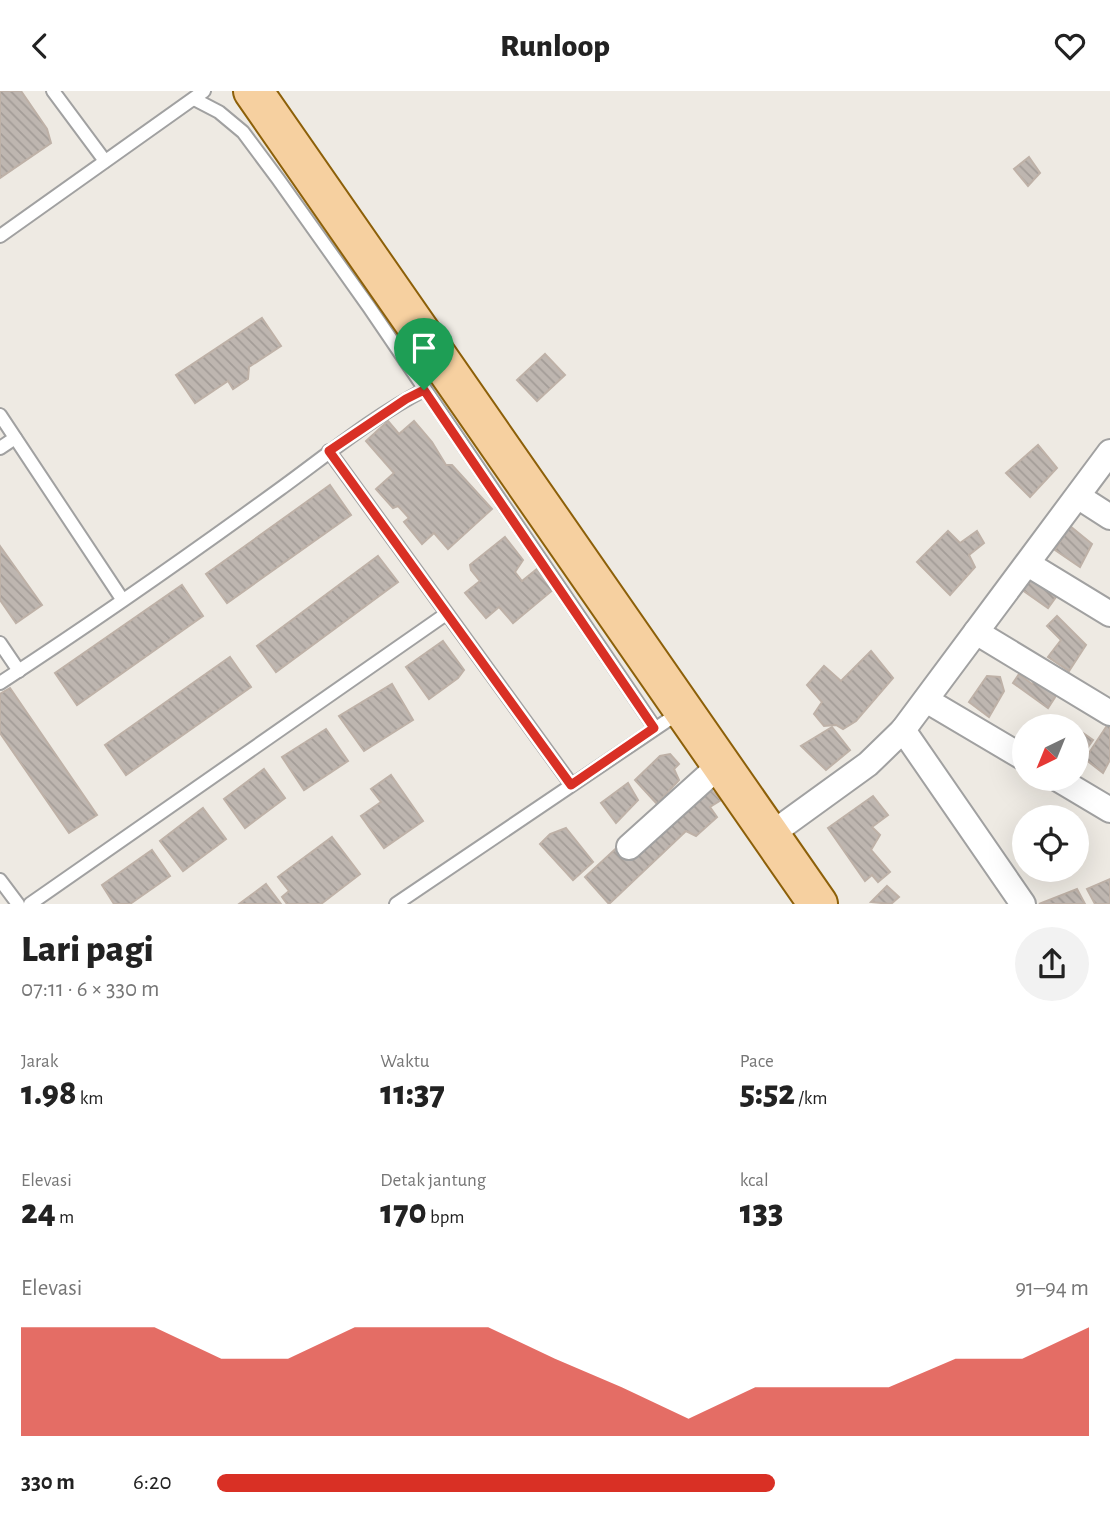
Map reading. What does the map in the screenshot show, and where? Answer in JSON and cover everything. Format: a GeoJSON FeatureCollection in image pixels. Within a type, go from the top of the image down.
{"type":"FeatureCollection","features":[{"type":"Feature","properties":{"kind":"main road"},"geometry":{"type":"LineString","coordinates":[[254,91],[669,719],[721,764],[817,904]]}},
{"type":"Feature","properties":{"kind":"street"},"geometry":{"type":"LineString","coordinates":[[770,835],[868,764],[903,730],[1110,452]]}},
{"type":"Feature","properties":{"kind":"street"},"geometry":{"type":"LineString","coordinates":[[1079,497],[1110,517]]}},
{"type":"Feature","properties":{"kind":"street"},"geometry":{"type":"LineString","coordinates":[[1028,564],[1110,614]]}},
{"type":"Feature","properties":{"kind":"street"},"geometry":{"type":"LineString","coordinates":[[976,632],[1110,713]]}},
{"type":"Feature","properties":{"kind":"street"},"geometry":{"type":"LineString","coordinates":[[926,700],[1012,751]]}},
{"type":"Feature","properties":{"kind":"street"},"geometry":{"type":"LineString","coordinates":[[903,730],[1023,904]]}},
{"type":"Feature","properties":{"kind":"street"},"geometry":{"type":"LineString","coordinates":[[629,848],[721,764]]}},
{"type":"Feature","properties":{"kind":"street"},"geometry":{"type":"LineString","coordinates":[[1078,791],[1110,810]]}},
{"type":"Feature","properties":{"kind":"lane"},"geometry":{"type":"LineString","coordinates":[[53,91],[104,161]]}},
{"type":"Feature","properties":{"kind":"lane"},"geometry":{"type":"LineString","coordinates":[[0,236],[199,95],[243,132],[369,307],[424,390],[669,719],[396,904]]}},
{"type":"Feature","properties":{"kind":"lane"},"geometry":{"type":"LineString","coordinates":[[0,683],[280,489],[329,451],[406,399],[424,390]]}},
{"type":"Feature","properties":{"kind":"lane"},"geometry":{"type":"LineString","coordinates":[[0,415],[122,599]]}},
{"type":"Feature","properties":{"kind":"lane"},"geometry":{"type":"LineString","coordinates":[[0,448],[15,437]]}},
{"type":"Feature","properties":{"kind":"lane"},"geometry":{"type":"LineString","coordinates":[[329,451],[571,785]]}},
{"type":"Feature","properties":{"kind":"lane"},"geometry":{"type":"LineString","coordinates":[[30,904],[446,614]]}},
{"type":"Feature","properties":{"kind":"lane"},"geometry":{"type":"LineString","coordinates":[[0,643],[19,671]]}},
{"type":"Feature","properties":{"kind":"lane"},"geometry":{"type":"LineString","coordinates":[[0,880],[18,904]]}},
{"type":"Feature","properties":{"kind":"building"},"geometry":{"type":"Polygon","coordinates":[[[0,91],[21,91],[47,129],[51,143],[0,178],[0,91]]]}},
{"type":"Feature","properties":{"kind":"building"},"geometry":{"type":"Polygon","coordinates":[[[1029,157],[1040,173],[1028,186],[1014,169],[1029,157]]]}},
{"type":"Feature","properties":{"kind":"building"},"geometry":{"type":"Polygon","coordinates":[[[262,318],[281,346],[249,367],[248,379],[233,389],[228,381],[195,403],[176,375],[262,318]]]}},
{"type":"Feature","properties":{"kind":"building"},"geometry":{"type":"Polygon","coordinates":[[[545,354],[565,375],[537,401],[517,380],[545,354]]]}},
{"type":"Feature","properties":{"kind":"building"},"geometry":{"type":"Polygon","coordinates":[[[388,421],[399,434],[414,421],[432,442],[446,465],[452,465],[492,509],[448,549],[434,533],[422,544],[404,522],[409,518],[398,506],[393,508],[376,489],[394,473],[366,441],[388,421]]]}},
{"type":"Feature","properties":{"kind":"building"},"geometry":{"type":"Polygon","coordinates":[[[1038,445],[1057,468],[1030,497],[1006,473],[1038,445]]]}},
{"type":"Feature","properties":{"kind":"building"},"geometry":{"type":"Polygon","coordinates":[[[330,485],[351,515],[227,603],[206,574],[330,485]]]}},
{"type":"Feature","properties":{"kind":"building"},"geometry":{"type":"Polygon","coordinates":[[[1070,526],[1092,544],[1080,567],[1055,550],[1070,526]]]}},
{"type":"Feature","properties":{"kind":"building"},"geometry":{"type":"Polygon","coordinates":[[[948,531],[960,543],[977,531],[984,543],[969,555],[975,567],[950,595],[917,562],[948,531]]]}},
{"type":"Feature","properties":{"kind":"building"},"geometry":{"type":"Polygon","coordinates":[[[505,537],[523,560],[515,572],[522,581],[537,569],[554,589],[513,623],[499,607],[486,618],[465,593],[480,581],[470,565],[505,537]]]}},
{"type":"Feature","properties":{"kind":"building"},"geometry":{"type":"Polygon","coordinates":[[[0,546],[42,605],[16,623],[0,600],[0,546]]]}},
{"type":"Feature","properties":{"kind":"building"},"geometry":{"type":"Polygon","coordinates":[[[378,556],[398,582],[276,672],[257,646],[378,556]]]}},
{"type":"Feature","properties":{"kind":"building"},"geometry":{"type":"Polygon","coordinates":[[[1030,571],[1061,590],[1048,608],[1018,587],[1030,571]]]}},
{"type":"Feature","properties":{"kind":"building"},"geometry":{"type":"Polygon","coordinates":[[[182,585],[203,616],[77,705],[55,673],[182,585]]]}},
{"type":"Feature","properties":{"kind":"building"},"geometry":{"type":"Polygon","coordinates":[[[1057,616],[1086,645],[1069,671],[1048,657],[1061,640],[1047,626],[1057,616]]]}},
{"type":"Feature","properties":{"kind":"building"},"geometry":{"type":"Polygon","coordinates":[[[443,641],[464,670],[458,678],[429,699],[406,667],[443,641]]]}},
{"type":"Feature","properties":{"kind":"building"},"geometry":{"type":"Polygon","coordinates":[[[871,651],[893,678],[856,721],[843,729],[836,725],[824,726],[814,714],[822,702],[807,685],[824,666],[841,681],[871,651]]]}},
{"type":"Feature","properties":{"kind":"building"},"geometry":{"type":"Polygon","coordinates":[[[230,657],[251,687],[126,775],[105,745],[230,657]]]}},
{"type":"Feature","properties":{"kind":"building"},"geometry":{"type":"Polygon","coordinates":[[[1019,674],[1032,684],[1038,675],[1061,688],[1048,708],[1013,683],[1019,674]]]}},
{"type":"Feature","properties":{"kind":"building"},"geometry":{"type":"Polygon","coordinates":[[[987,676],[1000,677],[1004,691],[989,717],[969,702],[987,676]]]}},
{"type":"Feature","properties":{"kind":"building"},"geometry":{"type":"Polygon","coordinates":[[[392,684],[413,720],[364,751],[339,716],[392,684]]]}},
{"type":"Feature","properties":{"kind":"building"},"geometry":{"type":"Polygon","coordinates":[[[10,688],[97,815],[69,833],[0,733],[0,694],[10,688]]]}},
{"type":"Feature","properties":{"kind":"building"},"geometry":{"type":"Polygon","coordinates":[[[1110,721],[1110,760],[1103,773],[1089,762],[1089,753],[1110,721]]]}},
{"type":"Feature","properties":{"kind":"building"},"geometry":{"type":"Polygon","coordinates":[[[832,727],[850,750],[826,770],[801,746],[832,727]]]}},
{"type":"Feature","properties":{"kind":"building"},"geometry":{"type":"Polygon","coordinates":[[[326,729],[348,761],[304,790],[282,757],[326,729]]]}},
{"type":"Feature","properties":{"kind":"building"},"geometry":{"type":"Polygon","coordinates":[[[670,754],[679,764],[674,769],[679,780],[657,804],[635,780],[660,756],[670,754]]]}},
{"type":"Feature","properties":{"kind":"building"},"geometry":{"type":"Polygon","coordinates":[[[264,769],[285,798],[245,828],[224,799],[264,769]]]}},
{"type":"Feature","properties":{"kind":"building"},"geometry":{"type":"Polygon","coordinates":[[[391,775],[423,821],[384,848],[361,816],[381,802],[371,789],[391,775]]]}},
{"type":"Feature","properties":{"kind":"building"},"geometry":{"type":"Polygon","coordinates":[[[628,783],[638,800],[616,823],[601,803],[628,783]]]}},
{"type":"Feature","properties":{"kind":"building"},"geometry":{"type":"Polygon","coordinates":[[[705,784],[721,800],[710,807],[717,817],[696,836],[686,831],[609,904],[585,877],[663,805],[705,784]]]}},
{"type":"Feature","properties":{"kind":"building"},"geometry":{"type":"Polygon","coordinates":[[[873,796],[888,815],[872,827],[880,835],[871,850],[890,872],[878,882],[872,875],[865,881],[828,828],[873,796]]]}},
{"type":"Feature","properties":{"kind":"building"},"geometry":{"type":"Polygon","coordinates":[[[203,808],[226,839],[183,871],[160,841],[203,808]]]}},
{"type":"Feature","properties":{"kind":"building"},"geometry":{"type":"Polygon","coordinates":[[[566,828],[593,862],[573,880],[540,844],[550,834],[566,828]]]}},
{"type":"Feature","properties":{"kind":"building"},"geometry":{"type":"Polygon","coordinates":[[[332,837],[360,874],[321,904],[287,904],[282,897],[289,891],[278,877],[332,837]]]}},
{"type":"Feature","properties":{"kind":"building"},"geometry":{"type":"Polygon","coordinates":[[[152,850],[170,876],[130,904],[114,904],[102,885],[152,850]]]}},
{"type":"Feature","properties":{"kind":"building"},"geometry":{"type":"Polygon","coordinates":[[[1110,879],[1110,904],[1095,904],[1087,889],[1110,879]]]}},
{"type":"Feature","properties":{"kind":"building"},"geometry":{"type":"Polygon","coordinates":[[[266,884],[281,904],[239,904],[266,884]]]}},
{"type":"Feature","properties":{"kind":"building"},"geometry":{"type":"Polygon","coordinates":[[[887,886],[899,897],[891,904],[871,902],[887,886]]]}},
{"type":"Feature","properties":{"kind":"building"},"geometry":{"type":"Polygon","coordinates":[[[1077,889],[1085,904],[1039,904],[1077,889]]]}},
{"type":"Feature","properties":{"kind":"route"},"geometry":{"type":"LineString","coordinates":[[424,390],[654,728],[571,785],[329,451],[406,399],[424,390]]}}]}
